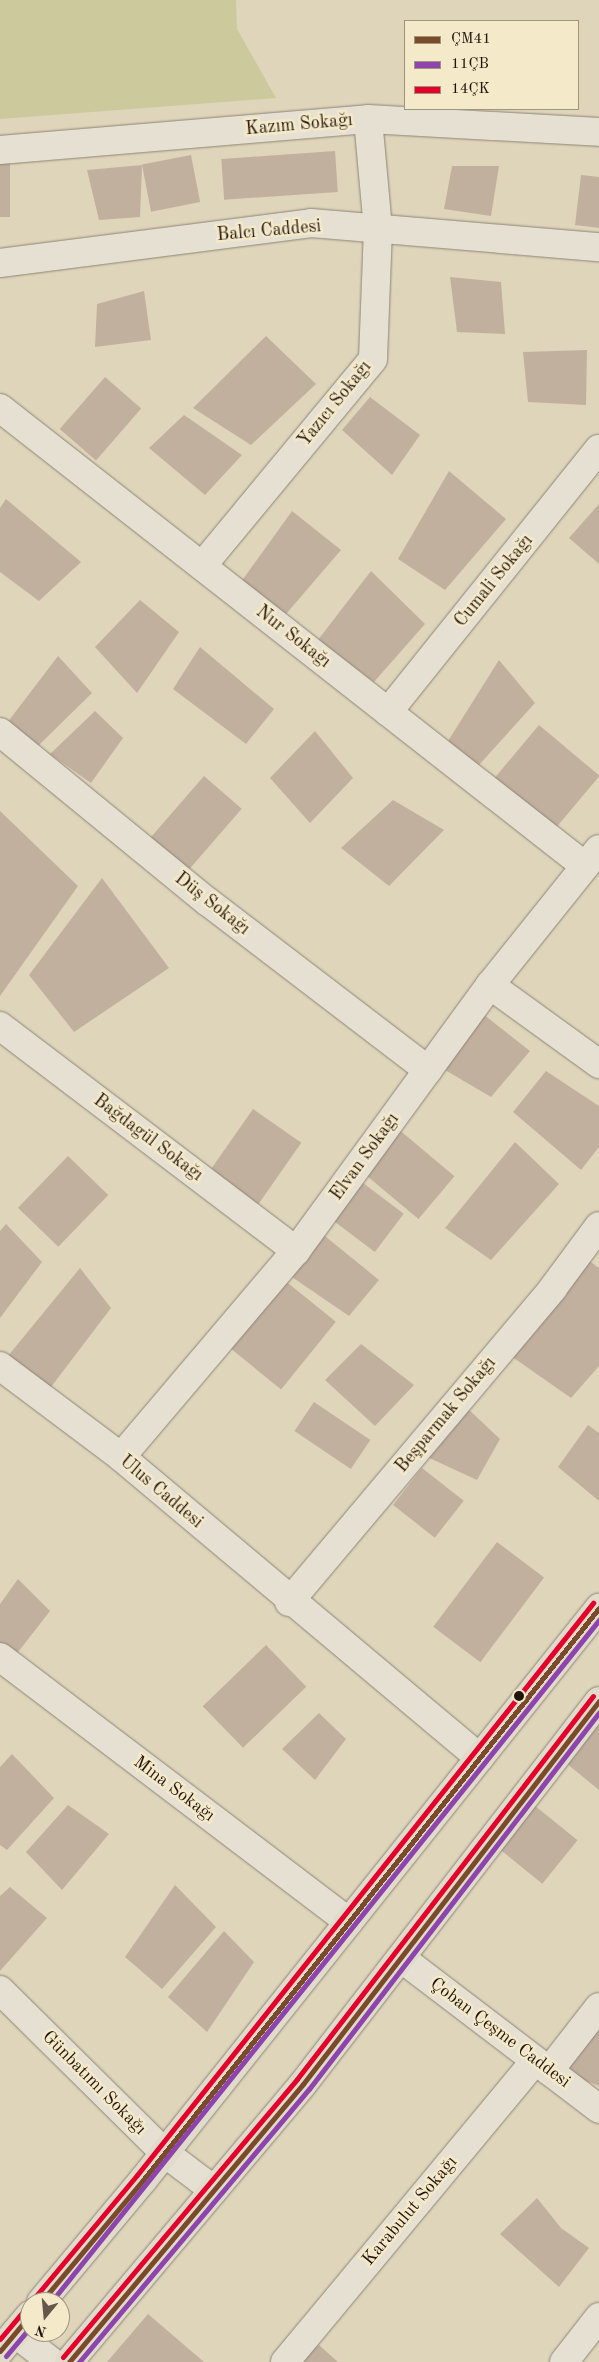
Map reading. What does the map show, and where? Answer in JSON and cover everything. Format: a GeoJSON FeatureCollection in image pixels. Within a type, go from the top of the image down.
{"type":"FeatureCollection","features":[{"type":"Feature","properties":{"kind":"main road"},"geometry":{"type":"LineString","coordinates":[[49,2292],[165,2153],[599,1608]]}},
{"type":"Feature","properties":{"kind":"main road"},"geometry":{"type":"LineString","coordinates":[[69,2362],[214,2190],[401,1958],[599,1701]]}},
{"type":"Feature","properties":{"kind":"street","name":"Kazım Sokağı"},"geometry":{"type":"LineString","coordinates":[[0,150],[368,119],[599,132]]}},
{"type":"Feature","properties":{"kind":"street","name":"Yazıcı Sokağı"},"geometry":{"type":"LineString","coordinates":[[202,566],[373,359],[378,229],[368,119]]}},
{"type":"Feature","properties":{"kind":"street","name":"Balcı Caddesi"},"geometry":{"type":"LineString","coordinates":[[0,262],[311,224],[599,247]]}},
{"type":"Feature","properties":{"kind":"street","name":"Nur Sokağı"},"geometry":{"type":"LineString","coordinates":[[0,408],[388,712],[592,857]]}},
{"type":"Feature","properties":{"kind":"street","name":"Cumali Sokağı"},"geometry":{"type":"LineString","coordinates":[[388,712],[599,450]]}},
{"type":"Feature","properties":{"kind":"street","name":"Düş Sokağı"},"geometry":{"type":"LineString","coordinates":[[0,732],[208,902],[428,1070]]}},
{"type":"Feature","properties":{"kind":"street","name":"Elvan Sokağı"},"geometry":{"type":"LineString","coordinates":[[121,1457],[296,1250],[490,986],[592,857]]}},
{"type":"Feature","properties":{"kind":"street"},"geometry":{"type":"LineString","coordinates":[[490,986],[599,1064]]}},
{"type":"Feature","properties":{"kind":"street","name":"Bağdagül Sokağı"},"geometry":{"type":"LineString","coordinates":[[0,1026],[296,1250]]}},
{"type":"Feature","properties":{"kind":"street","name":"Beşparmak Sokağı"},"geometry":{"type":"LineString","coordinates":[[289,1602],[553,1288],[599,1226]]}},
{"type":"Feature","properties":{"kind":"street","name":"Ulus Caddesi"},"geometry":{"type":"LineString","coordinates":[[0,1366],[121,1457],[289,1602],[480,1758]]}},
{"type":"Feature","properties":{"kind":"street","name":"Mina Sokağı"},"geometry":{"type":"LineString","coordinates":[[0,1657],[349,1922]]}},
{"type":"Feature","properties":{"kind":"street","name":"Çoban Çeşme Caddesi"},"geometry":{"type":"LineString","coordinates":[[401,1958],[599,2109]]}},
{"type":"Feature","properties":{"kind":"street","name":"Günbatımı Sokağı"},"geometry":{"type":"LineString","coordinates":[[0,1990],[165,2153],[214,2190]]}},
{"type":"Feature","properties":{"kind":"street","name":"Karabulut Sokağı"},"geometry":{"type":"LineString","coordinates":[[285,2362],[542,2066],[599,2007]]}},
{"type":"Feature","properties":{"kind":"street"},"geometry":{"type":"LineString","coordinates":[[564,2362],[599,2317]]}},
{"type":"Feature","properties":{"kind":"street"},"geometry":{"type":"LineString","coordinates":[[15,2333],[52,2362]]}},
{"type":"Feature","properties":{"kind":"shaded area"},"geometry":{"type":"Polygon","coordinates":[[[0,0],[236,0],[237,29],[276,98],[0,119],[0,0]]]}},
{"type":"Feature","properties":{"kind":"building"},"geometry":{"type":"Polygon","coordinates":[[[335,151],[338,192],[224,200],[221,159],[335,151]]]}},
{"type":"Feature","properties":{"kind":"building"},"geometry":{"type":"Polygon","coordinates":[[[191,155],[200,202],[151,212],[142,165],[191,155]]]}},
{"type":"Feature","properties":{"kind":"building"},"geometry":{"type":"Polygon","coordinates":[[[0,162],[10,162],[10,217],[0,217],[0,162]]]}},
{"type":"Feature","properties":{"kind":"building"},"geometry":{"type":"Polygon","coordinates":[[[142,165],[140,217],[99,220],[87,170],[142,165]]]}},
{"type":"Feature","properties":{"kind":"building"},"geometry":{"type":"Polygon","coordinates":[[[452,166],[499,166],[491,216],[444,209],[452,166]]]}},
{"type":"Feature","properties":{"kind":"building"},"geometry":{"type":"Polygon","coordinates":[[[581,175],[599,177],[599,228],[575,225],[581,175]]]}},
{"type":"Feature","properties":{"kind":"building"},"geometry":{"type":"Polygon","coordinates":[[[450,277],[501,282],[505,334],[457,332],[450,277]]]}},
{"type":"Feature","properties":{"kind":"building"},"geometry":{"type":"Polygon","coordinates":[[[144,291],[151,340],[95,347],[97,304],[144,291]]]}},
{"type":"Feature","properties":{"kind":"building"},"geometry":{"type":"Polygon","coordinates":[[[266,336],[316,384],[251,445],[193,408],[266,336]]]}},
{"type":"Feature","properties":{"kind":"building"},"geometry":{"type":"Polygon","coordinates":[[[587,350],[586,405],[528,402],[523,352],[587,350]]]}},
{"type":"Feature","properties":{"kind":"building"},"geometry":{"type":"Polygon","coordinates":[[[105,377],[141,408],[96,461],[60,429],[105,377]]]}},
{"type":"Feature","properties":{"kind":"building"},"geometry":{"type":"Polygon","coordinates":[[[370,397],[420,435],[392,475],[342,430],[370,397]]]}},
{"type":"Feature","properties":{"kind":"building"},"geometry":{"type":"Polygon","coordinates":[[[184,415],[242,455],[205,495],[149,448],[184,415]]]}},
{"type":"Feature","properties":{"kind":"building"},"geometry":{"type":"Polygon","coordinates":[[[449,471],[506,519],[445,590],[398,559],[449,471]]]}},
{"type":"Feature","properties":{"kind":"building"},"geometry":{"type":"Polygon","coordinates":[[[6,499],[81,562],[39,601],[0,572],[0,508],[6,499]]]}},
{"type":"Feature","properties":{"kind":"building"},"geometry":{"type":"Polygon","coordinates":[[[599,504],[599,564],[569,538],[599,504]]]}},
{"type":"Feature","properties":{"kind":"building"},"geometry":{"type":"Polygon","coordinates":[[[292,511],[341,550],[286,614],[241,582],[292,511]]]}},
{"type":"Feature","properties":{"kind":"building"},"geometry":{"type":"Polygon","coordinates":[[[371,571],[425,624],[374,682],[318,640],[371,571]]]}},
{"type":"Feature","properties":{"kind":"building"},"geometry":{"type":"Polygon","coordinates":[[[140,600],[179,632],[137,693],[95,647],[140,600]]]}},
{"type":"Feature","properties":{"kind":"building"},"geometry":{"type":"Polygon","coordinates":[[[200,647],[274,709],[246,744],[173,689],[200,647]]]}},
{"type":"Feature","properties":{"kind":"building"},"geometry":{"type":"Polygon","coordinates":[[[58,656],[92,693],[37,747],[7,723],[58,656]]]}},
{"type":"Feature","properties":{"kind":"building"},"geometry":{"type":"Polygon","coordinates":[[[499,660],[535,703],[478,766],[448,741],[499,660]]]}},
{"type":"Feature","properties":{"kind":"building"},"geometry":{"type":"Polygon","coordinates":[[[95,711],[123,738],[91,783],[50,754],[95,711]]]}},
{"type":"Feature","properties":{"kind":"building"},"geometry":{"type":"Polygon","coordinates":[[[539,725],[599,775],[555,829],[495,778],[539,725]]]}},
{"type":"Feature","properties":{"kind":"building"},"geometry":{"type":"Polygon","coordinates":[[[315,731],[353,778],[310,823],[270,778],[315,731]]]}},
{"type":"Feature","properties":{"kind":"building"},"geometry":{"type":"Polygon","coordinates":[[[204,776],[242,809],[189,870],[151,837],[204,776]]]}},
{"type":"Feature","properties":{"kind":"building"},"geometry":{"type":"Polygon","coordinates":[[[393,800],[444,830],[389,886],[341,848],[393,800]]]}},
{"type":"Feature","properties":{"kind":"building"},"geometry":{"type":"Polygon","coordinates":[[[0,811],[78,886],[0,996],[0,811]]]}},
{"type":"Feature","properties":{"kind":"building"},"geometry":{"type":"Polygon","coordinates":[[[102,878],[169,968],[74,1032],[29,975],[102,878]]]}},
{"type":"Feature","properties":{"kind":"building"},"geometry":{"type":"Polygon","coordinates":[[[483,1014],[530,1051],[491,1097],[440,1067],[483,1014]]]}},
{"type":"Feature","properties":{"kind":"building"},"geometry":{"type":"Polygon","coordinates":[[[546,1071],[599,1106],[599,1147],[581,1170],[513,1112],[546,1071]]]}},
{"type":"Feature","properties":{"kind":"building"},"geometry":{"type":"Polygon","coordinates":[[[253,1109],[301,1143],[257,1207],[208,1173],[253,1109]]]}},
{"type":"Feature","properties":{"kind":"building"},"geometry":{"type":"Polygon","coordinates":[[[397,1128],[454,1176],[418,1219],[361,1171],[397,1128]]]}},
{"type":"Feature","properties":{"kind":"building"},"geometry":{"type":"Polygon","coordinates":[[[515,1142],[559,1184],[491,1260],[445,1228],[515,1142]]]}},
{"type":"Feature","properties":{"kind":"building"},"geometry":{"type":"Polygon","coordinates":[[[68,1156],[108,1195],[58,1247],[18,1208],[68,1156]]]}},
{"type":"Feature","properties":{"kind":"building"},"geometry":{"type":"Polygon","coordinates":[[[363,1183],[404,1214],[375,1252],[334,1221],[363,1183]]]}},
{"type":"Feature","properties":{"kind":"building"},"geometry":{"type":"Polygon","coordinates":[[[6,1224],[42,1262],[0,1318],[0,1231],[6,1224]]]}},
{"type":"Feature","properties":{"kind":"building"},"geometry":{"type":"Polygon","coordinates":[[[320,1232],[379,1280],[349,1316],[289,1275],[320,1232]]]}},
{"type":"Feature","properties":{"kind":"building"},"geometry":{"type":"Polygon","coordinates":[[[579,1253],[599,1268],[599,1366],[571,1398],[511,1356],[579,1253]]]}},
{"type":"Feature","properties":{"kind":"building"},"geometry":{"type":"Polygon","coordinates":[[[80,1268],[111,1308],[51,1387],[8,1356],[80,1268]]]}},
{"type":"Feature","properties":{"kind":"building"},"geometry":{"type":"Polygon","coordinates":[[[283,1279],[336,1322],[281,1389],[228,1347],[283,1279]]]}},
{"type":"Feature","properties":{"kind":"building"},"geometry":{"type":"Polygon","coordinates":[[[361,1344],[414,1385],[375,1426],[325,1380],[361,1344]]]}},
{"type":"Feature","properties":{"kind":"building"},"geometry":{"type":"Polygon","coordinates":[[[314,1402],[370,1440],[351,1469],[294,1431],[314,1402]]]}},
{"type":"Feature","properties":{"kind":"building"},"geometry":{"type":"Polygon","coordinates":[[[466,1407],[500,1439],[477,1480],[425,1456],[466,1407]]]}},
{"type":"Feature","properties":{"kind":"building"},"geometry":{"type":"Polygon","coordinates":[[[588,1425],[599,1433],[599,1501],[558,1467],[588,1425]]]}},
{"type":"Feature","properties":{"kind":"building"},"geometry":{"type":"Polygon","coordinates":[[[422,1468],[464,1501],[435,1538],[393,1505],[422,1468]]]}},
{"type":"Feature","properties":{"kind":"building"},"geometry":{"type":"Polygon","coordinates":[[[497,1542],[544,1578],[480,1662],[433,1627],[497,1542]]]}},
{"type":"Feature","properties":{"kind":"building"},"geometry":{"type":"Polygon","coordinates":[[[18,1579],[50,1611],[15,1656],[0,1645],[0,1604],[18,1579]]]}},
{"type":"Feature","properties":{"kind":"building"},"geometry":{"type":"Polygon","coordinates":[[[266,1645],[306,1687],[243,1748],[203,1706],[266,1645]]]}},
{"type":"Feature","properties":{"kind":"building"},"geometry":{"type":"Polygon","coordinates":[[[319,1713],[346,1739],[315,1780],[282,1749],[319,1713]]]}},
{"type":"Feature","properties":{"kind":"building"},"geometry":{"type":"Polygon","coordinates":[[[599,1720],[599,1790],[566,1763],[599,1720]]]}},
{"type":"Feature","properties":{"kind":"building"},"geometry":{"type":"Polygon","coordinates":[[[12,1754],[54,1798],[7,1850],[0,1845],[0,1767],[12,1754]]]}},
{"type":"Feature","properties":{"kind":"building"},"geometry":{"type":"Polygon","coordinates":[[[68,1805],[109,1834],[62,1890],[26,1852],[68,1805]]]}},
{"type":"Feature","properties":{"kind":"building"},"geometry":{"type":"Polygon","coordinates":[[[534,1805],[578,1840],[542,1884],[499,1849],[534,1805]]]}},
{"type":"Feature","properties":{"kind":"building"},"geometry":{"type":"Polygon","coordinates":[[[175,1885],[216,1927],[162,1989],[125,1957],[175,1885]]]}},
{"type":"Feature","properties":{"kind":"building"},"geometry":{"type":"Polygon","coordinates":[[[10,1887],[47,1918],[0,1971],[0,1896],[10,1887]]]}},
{"type":"Feature","properties":{"kind":"building"},"geometry":{"type":"Polygon","coordinates":[[[224,1931],[254,1962],[207,2032],[168,1997],[224,1931]]]}},
{"type":"Feature","properties":{"kind":"building"},"geometry":{"type":"Polygon","coordinates":[[[599,2026],[599,2086],[565,2073],[599,2026]]]}},
{"type":"Feature","properties":{"kind":"building"},"geometry":{"type":"Polygon","coordinates":[[[537,2198],[561,2228],[589,2248],[559,2287],[500,2234],[537,2198]]]}},
{"type":"Feature","properties":{"kind":"building"},"geometry":{"type":"Polygon","coordinates":[[[148,2314],[204,2362],[107,2362],[148,2314]]]}},
{"type":"Feature","properties":{"kind":"building"},"geometry":{"type":"Polygon","coordinates":[[[319,2345],[338,2362],[292,2362],[319,2345]]]}},
{"type":"Feature","properties":{"kind":"transit line","name":"14ÇK"},"geometry":{"type":"LineString","coordinates":[[39,2292],[137,2175],[593,1603]]}},
{"type":"Feature","properties":{"kind":"transit line","name":"ÇM41"},"geometry":{"type":"LineString","coordinates":[[49,2292],[143,2180],[599,1608]]}},
{"type":"Feature","properties":{"kind":"transit line","name":"11ÇB"},"geometry":{"type":"LineString","coordinates":[[59,2292],[599,1620]]}},
{"type":"Feature","properties":{"kind":"transit line","name":"14ÇK"},"geometry":{"type":"LineString","coordinates":[[63,2357],[297,2079],[593,1696]]}},
{"type":"Feature","properties":{"kind":"transit line","name":"ÇM41"},"geometry":{"type":"LineString","coordinates":[[69,2362],[303,2084],[599,1701]]}},
{"type":"Feature","properties":{"kind":"transit line","name":"11ÇB"},"geometry":{"type":"LineString","coordinates":[[79,2362],[309,2089],[599,1713]]}},
{"type":"Feature","properties":{"kind":"transit line","name":"14ÇK"},"geometry":{"type":"LineString","coordinates":[[0,2339],[20,2315]]}},
{"type":"Feature","properties":{"kind":"transit line","name":"ÇM41"},"geometry":{"type":"LineString","coordinates":[[0,2351],[20,2327]]}},
{"type":"Feature","properties":{"kind":"transit line","name":"11ÇB"},"geometry":{"type":"LineString","coordinates":[[6,2356],[20,2339]]}}]}
